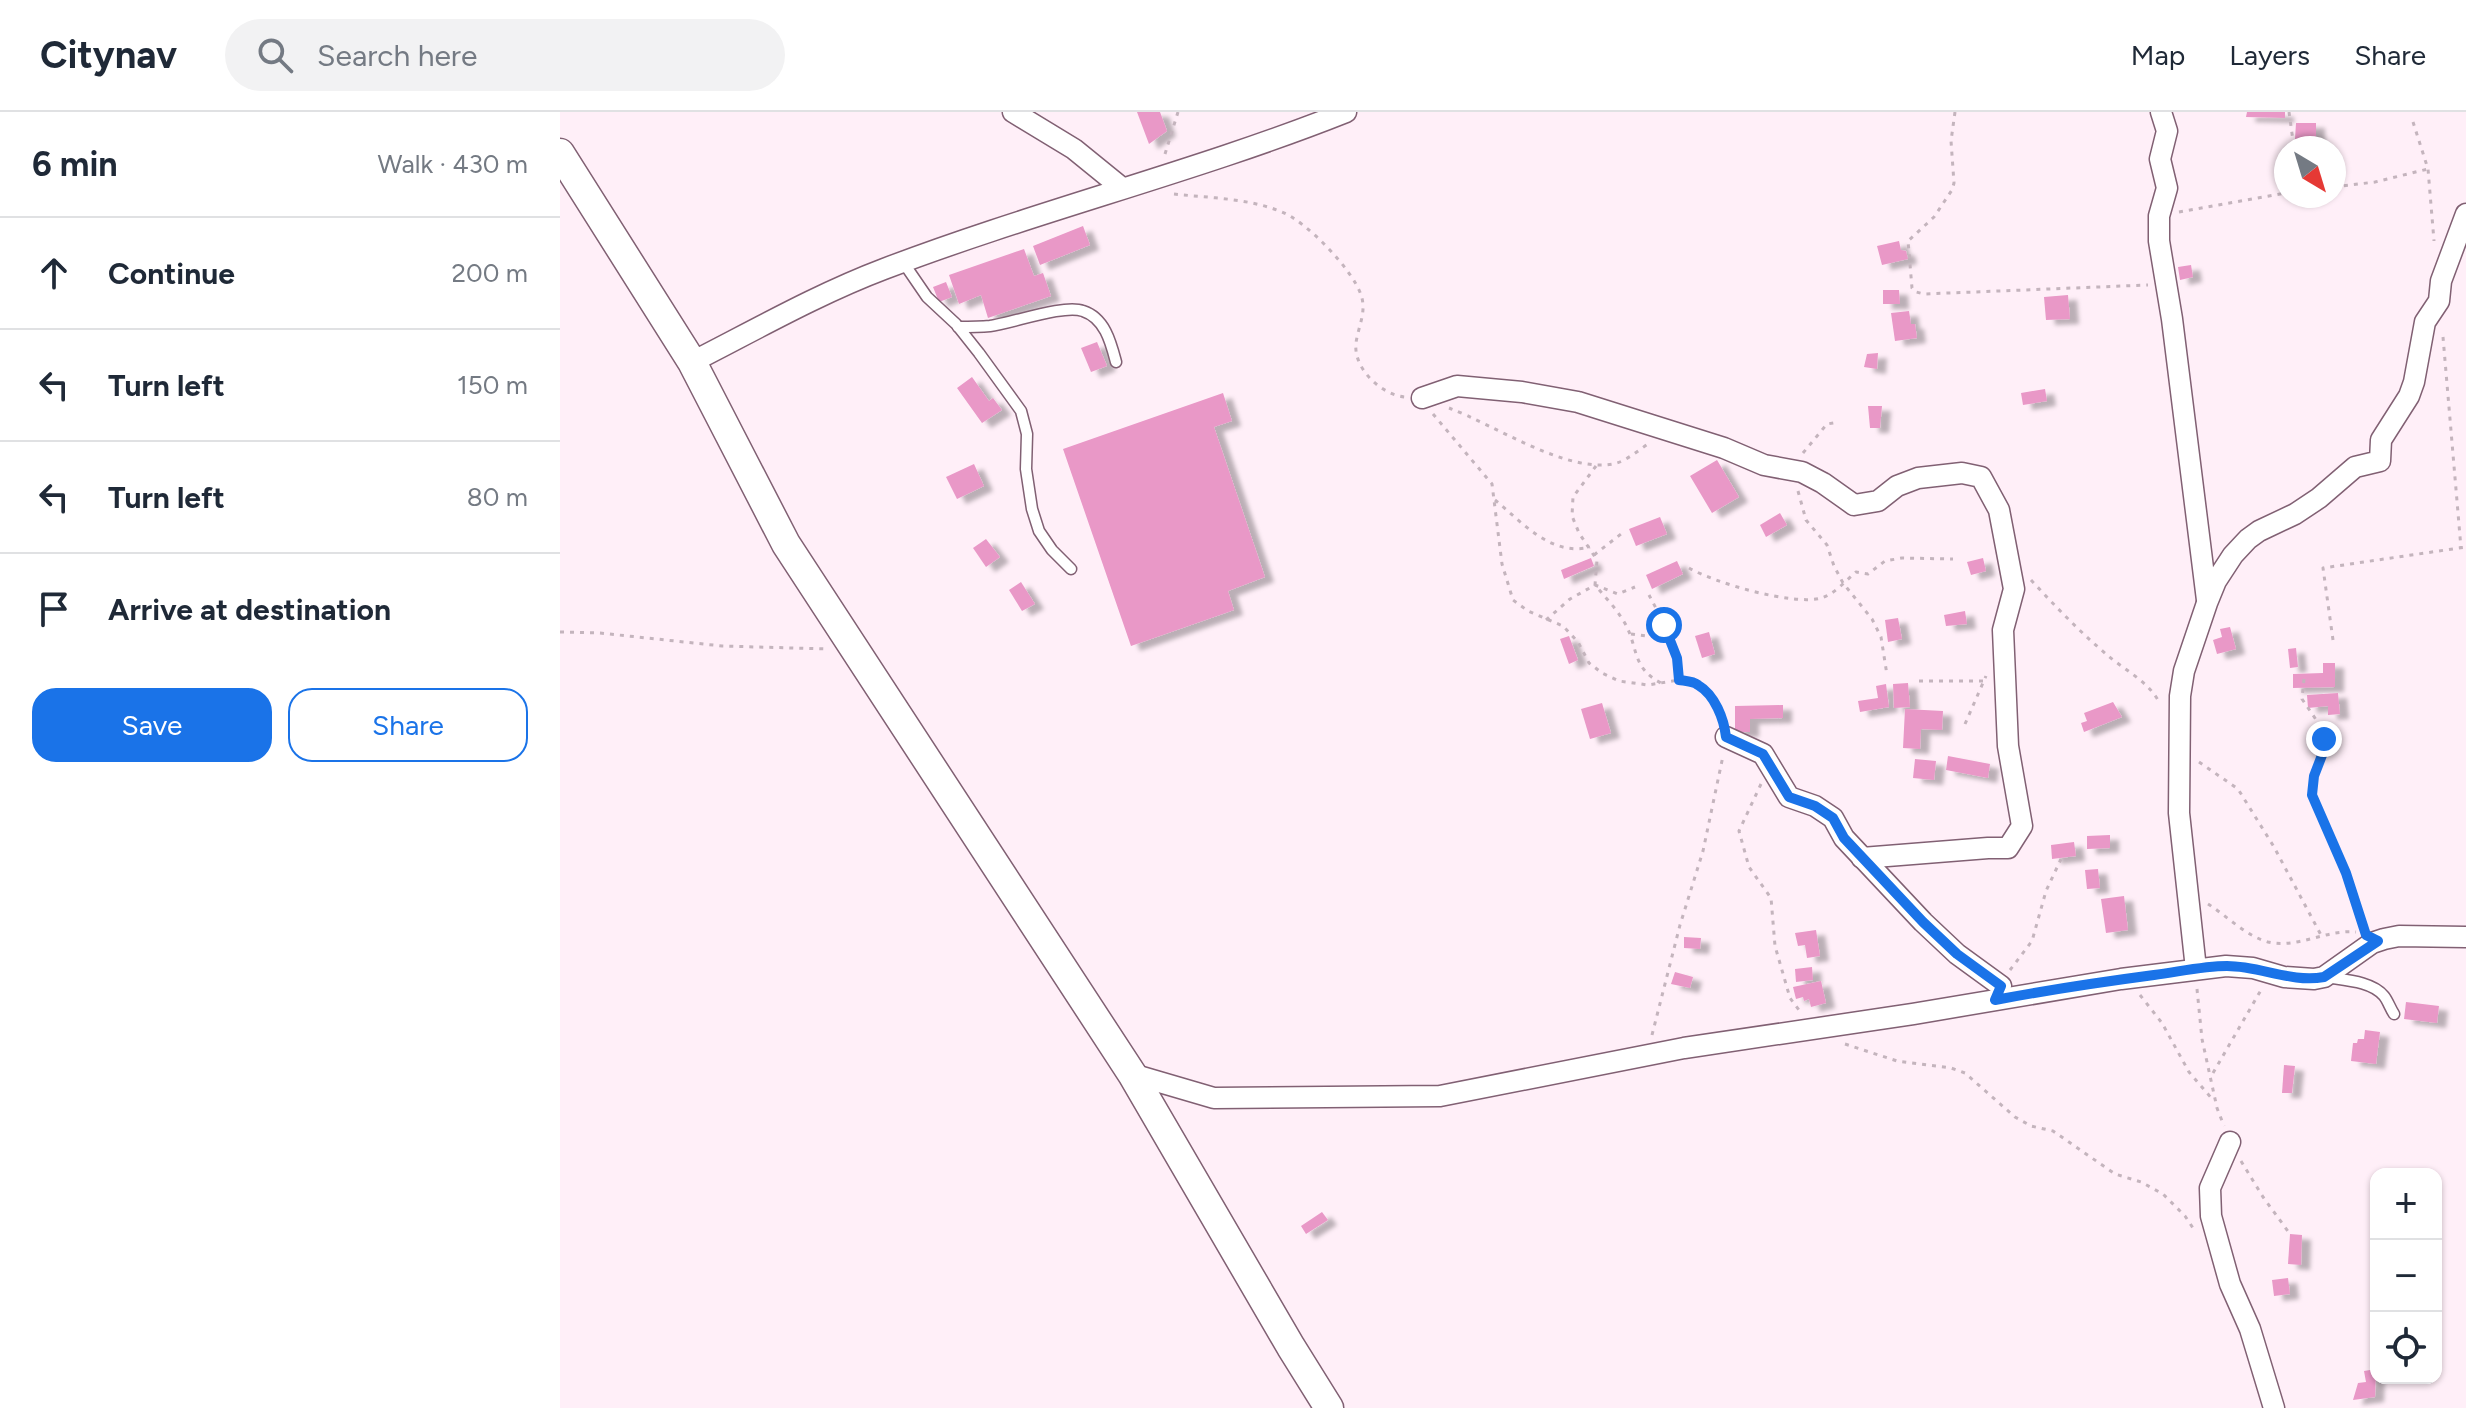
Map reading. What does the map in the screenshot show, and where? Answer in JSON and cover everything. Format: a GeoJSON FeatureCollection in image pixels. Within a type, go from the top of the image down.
{"type":"FeatureCollection","features":[{"type":"Feature","properties":{"kind":"street"},"geometry":{"type":"LineString","coordinates":[[1013,112],[1074,149],[1122,188]]}},
{"type":"Feature","properties":{"kind":"street"},"geometry":{"type":"LineString","coordinates":[[692,362],[797,309],[903,262],[1122,188],[1161,184],[1346,112]]}},
{"type":"Feature","properties":{"kind":"street"},"geometry":{"type":"LineString","coordinates":[[2161,112],[2167,131],[2160,159],[2167,188],[2159,216],[2159,241],[2207,603]]}},
{"type":"Feature","properties":{"kind":"street"},"geometry":{"type":"LineString","coordinates":[[560,153],[692,362],[786,544],[1132,1074],[1329,1408]]}},
{"type":"Feature","properties":{"kind":"street"},"geometry":{"type":"LineString","coordinates":[[2196,969],[2179,813],[2180,696],[2184,671],[2207,603],[2216,581],[2248,539],[2319,498],[2355,467],[2380,461],[2381,440],[2409,396],[2414,382],[2425,322],[2439,301],[2441,281],[2466,214]]}},
{"type":"Feature","properties":{"kind":"street"},"geometry":{"type":"LineString","coordinates":[[1422,398],[1457,386],[1522,392],[1578,402],[1724,448],[1764,465],[1802,472],[1854,505],[1878,501],[1897,486],[1918,478],[1962,473],[1981,477],[1999,510],[2014,589],[2003,630],[2008,746],[2022,826],[2008,848],[1862,858]]}},
{"type":"Feature","properties":{"kind":"street"},"geometry":{"type":"LineString","coordinates":[[1726,737],[1763,754],[1789,797],[1815,806],[1833,818],[1844,838],[1862,858],[1957,954],[2001,986]]}},
{"type":"Feature","properties":{"kind":"street"},"geometry":{"type":"LineString","coordinates":[[1132,1074],[1214,1098],[1440,1096],[1647,1056],[2196,969],[2226,966],[2253,968],[2299,979],[2324,977],[2372,943],[2384,939],[2399,936],[2466,937]]}},
{"type":"Feature","properties":{"kind":"street"},"geometry":{"type":"LineString","coordinates":[[2230,1142],[2210,1188],[2211,1216],[2230,1284],[2250,1329],[2274,1408]]}},
{"type":"Feature","properties":{"kind":"lane"},"geometry":{"type":"LineString","coordinates":[[903,262],[927,297],[958,327],[1000,379],[1021,411],[1027,434],[1026,469],[1032,509],[1039,531],[1071,569]]}},
{"type":"Feature","properties":{"kind":"lane"},"geometry":{"type":"LineString","coordinates":[[958,327],[990,326],[1059,311],[1082,310],[1096,318],[1104,329],[1116,362]]}},
{"type":"Feature","properties":{"kind":"lane"},"geometry":{"type":"LineString","coordinates":[[2324,977],[2352,981],[2377,990],[2394,1014]]}},
{"type":"Feature","properties":{"kind":"path"},"geometry":{"type":"LineString","coordinates":[[1178,112],[1161,184],[1284,212],[1311,230],[1329,248],[1361,295],[1363,320],[1355,346],[1362,368],[1381,389],[1396,396],[1422,398],[1471,416],[1508,437],[1577,463],[1618,463],[1669,431]]}},
{"type":"Feature","properties":{"kind":"path"},"geometry":{"type":"LineString","coordinates":[[1955,112],[1951,141],[1952,190],[1934,217],[1908,241],[1912,288],[1916,292],[2167,285]]}},
{"type":"Feature","properties":{"kind":"path"},"geometry":{"type":"LineString","coordinates":[[2289,112],[2292,136]]}},
{"type":"Feature","properties":{"kind":"path"},"geometry":{"type":"LineString","coordinates":[[2346,186],[2428,169]]}},
{"type":"Feature","properties":{"kind":"path"},"geometry":{"type":"LineString","coordinates":[[2159,216],[2274,195]]}},
{"type":"Feature","properties":{"kind":"path"},"geometry":{"type":"LineString","coordinates":[[1422,398],[1492,484],[1502,564],[1513,600],[1528,611],[1563,626],[1578,642],[1589,663],[1602,673],[1619,681],[1648,685],[1679,680],[1696,683],[1706,692],[1724,721],[1726,737],[1703,851],[1680,925],[1647,1056]]}},
{"type":"Feature","properties":{"kind":"path"},"geometry":{"type":"LineString","coordinates":[[1839,422],[1827,424],[1802,455],[1798,490],[1800,505],[1806,520],[1827,545],[1843,583],[1872,619],[1881,637],[1887,675]]}},
{"type":"Feature","properties":{"kind":"path"},"geometry":{"type":"LineString","coordinates":[[1597,465],[1573,497],[1572,516],[1597,560],[1595,585],[1623,619],[1631,634],[1639,666],[1648,676],[1661,683]]}},
{"type":"Feature","properties":{"kind":"path"},"geometry":{"type":"LineString","coordinates":[[1493,499],[1539,538],[1563,548],[1580,550],[1590,547]]}},
{"type":"Feature","properties":{"kind":"path"},"geometry":{"type":"LineString","coordinates":[[1594,555],[1621,534]]}},
{"type":"Feature","properties":{"kind":"path"},"geometry":{"type":"LineString","coordinates":[[2333,640],[2323,568],[2466,547]]}},
{"type":"Feature","properties":{"kind":"path"},"geometry":{"type":"LineString","coordinates":[[1689,568],[1768,595],[1795,599],[1820,598],[1836,590],[1856,572],[1868,574],[1885,561],[1902,558],[1953,559]]}},
{"type":"Feature","properties":{"kind":"path"},"geometry":{"type":"LineString","coordinates":[[1546,620],[1570,599],[1595,585]]}},
{"type":"Feature","properties":{"kind":"path"},"geometry":{"type":"LineString","coordinates":[[1595,585],[1618,594],[1635,587]]}},
{"type":"Feature","properties":{"kind":"path"},"geometry":{"type":"LineString","coordinates":[[1649,595],[1677,658],[1679,680]]}},
{"type":"Feature","properties":{"kind":"path"},"geometry":{"type":"LineString","coordinates":[[1631,634],[1646,636],[1666,628]]}},
{"type":"Feature","properties":{"kind":"path"},"geometry":{"type":"LineString","coordinates":[[560,632],[600,633],[722,646],[856,650]]}},
{"type":"Feature","properties":{"kind":"path"},"geometry":{"type":"LineString","coordinates":[[1965,724],[1983,681],[2004,645]]}},
{"type":"Feature","properties":{"kind":"path"},"geometry":{"type":"LineString","coordinates":[[2188,892],[2268,942],[2293,942],[2348,931],[2366,935],[2346,873],[2312,795],[2324,739],[2321,727],[2302,699],[2304,679]]}},
{"type":"Feature","properties":{"kind":"path"},"geometry":{"type":"LineString","coordinates":[[1919,681],[1983,681]]}},
{"type":"Feature","properties":{"kind":"path"},"geometry":{"type":"LineString","coordinates":[[1769,764],[1739,831],[1749,867],[1771,898],[1775,946],[1790,998],[1812,1030],[1865,1052],[1897,1061],[1951,1068],[1965,1073],[2015,1117],[2031,1126],[2053,1131],[2115,1174],[2141,1182],[2163,1194],[2185,1216],[2202,1240]]}},
{"type":"Feature","properties":{"kind":"path"},"geometry":{"type":"LineString","coordinates":[[2001,986],[2008,971],[2032,941],[2046,891],[2061,859]]}},
{"type":"Feature","properties":{"kind":"path"},"geometry":{"type":"LineString","coordinates":[[2196,969],[2202,1039],[2217,1108],[2230,1142],[2263,1197],[2290,1234]]}},
{"type":"Feature","properties":{"kind":"path"},"geometry":{"type":"LineString","coordinates":[[2211,1075],[2271,973]]}},
{"type":"Feature","properties":{"kind":"path"},"geometry":{"type":"LineString","coordinates":[[2137,990],[2162,1023],[2189,1072],[2213,1100]]}},
{"type":"Feature","properties":{"kind":"building"},"geometry":{"type":"Polygon","coordinates":[[[1137,112],[1160,112],[1167,131],[1149,144],[1137,112]]]}},
{"type":"Feature","properties":{"kind":"building"},"geometry":{"type":"Polygon","coordinates":[[[2247,112],[2285,112],[2285,118],[2246,117],[2247,112]]]}},
{"type":"Feature","properties":{"kind":"building"},"geometry":{"type":"Polygon","coordinates":[[[2296,123],[2316,123],[2316,136],[2295,136],[2296,123]]]}},
{"type":"Feature","properties":{"kind":"building"},"geometry":{"type":"Polygon","coordinates":[[[1083,226],[1090,245],[1040,265],[1033,246],[1083,226]]]}},
{"type":"Feature","properties":{"kind":"building"},"geometry":{"type":"Polygon","coordinates":[[[1899,241],[1908,259],[1882,265],[1877,246],[1899,241]]]}},
{"type":"Feature","properties":{"kind":"building"},"geometry":{"type":"Polygon","coordinates":[[[1024,249],[1034,276],[1043,273],[1051,296],[988,318],[981,295],[959,304],[949,275],[1024,249]]]}},
{"type":"Feature","properties":{"kind":"building"},"geometry":{"type":"Polygon","coordinates":[[[2191,265],[2193,277],[2180,280],[2178,267],[2191,265]]]}},
{"type":"Feature","properties":{"kind":"building"},"geometry":{"type":"Polygon","coordinates":[[[946,282],[952,297],[939,302],[933,287],[946,282]]]}},
{"type":"Feature","properties":{"kind":"building"},"geometry":{"type":"Polygon","coordinates":[[[1883,290],[1899,290],[1900,304],[1883,304],[1883,290]]]}},
{"type":"Feature","properties":{"kind":"building"},"geometry":{"type":"Polygon","coordinates":[[[2068,295],[2070,319],[2046,320],[2044,297],[2068,295]]]}},
{"type":"Feature","properties":{"kind":"building"},"geometry":{"type":"Polygon","coordinates":[[[1909,311],[1917,338],[1895,341],[1891,313],[1909,311]]]}},
{"type":"Feature","properties":{"kind":"building"},"geometry":{"type":"Polygon","coordinates":[[[1097,342],[1107,366],[1091,372],[1081,348],[1097,342]]]}},
{"type":"Feature","properties":{"kind":"building"},"geometry":{"type":"Polygon","coordinates":[[[1878,353],[1877,369],[1864,367],[1867,354],[1878,353]]]}},
{"type":"Feature","properties":{"kind":"building"},"geometry":{"type":"Polygon","coordinates":[[[972,377],[989,401],[993,398],[1002,410],[982,423],[957,388],[972,377]]]}},
{"type":"Feature","properties":{"kind":"building"},"geometry":{"type":"Polygon","coordinates":[[[2045,389],[2047,401],[2023,405],[2021,393],[2045,389]]]}},
{"type":"Feature","properties":{"kind":"building"},"geometry":{"type":"Polygon","coordinates":[[[1223,393],[1232,421],[1214,427],[1265,577],[1228,591],[1234,610],[1131,646],[1063,449],[1223,393]]]}},
{"type":"Feature","properties":{"kind":"building"},"geometry":{"type":"Polygon","coordinates":[[[1868,406],[1882,406],[1880,428],[1870,428],[1868,406]]]}},
{"type":"Feature","properties":{"kind":"building"},"geometry":{"type":"Polygon","coordinates":[[[1717,460],[1739,497],[1712,513],[1690,476],[1717,460]]]}},
{"type":"Feature","properties":{"kind":"building"},"geometry":{"type":"Polygon","coordinates":[[[974,464],[984,486],[957,499],[946,477],[974,464]]]}},
{"type":"Feature","properties":{"kind":"building"},"geometry":{"type":"Polygon","coordinates":[[[1780,513],[1787,525],[1766,537],[1760,525],[1780,513]]]}},
{"type":"Feature","properties":{"kind":"building"},"geometry":{"type":"Polygon","coordinates":[[[1660,517],[1667,534],[1636,546],[1629,529],[1660,517]]]}},
{"type":"Feature","properties":{"kind":"building"},"geometry":{"type":"Polygon","coordinates":[[[986,539],[1000,557],[986,567],[973,548],[986,539]]]}},
{"type":"Feature","properties":{"kind":"building"},"geometry":{"type":"Polygon","coordinates":[[[1591,558],[1594,566],[1564,579],[1561,570],[1591,558]]]}},
{"type":"Feature","properties":{"kind":"building"},"geometry":{"type":"Polygon","coordinates":[[[1983,558],[1986,571],[1971,575],[1967,562],[1983,558]]]}},
{"type":"Feature","properties":{"kind":"building"},"geometry":{"type":"Polygon","coordinates":[[[1677,561],[1683,574],[1652,589],[1646,575],[1677,561]]]}},
{"type":"Feature","properties":{"kind":"building"},"geometry":{"type":"Polygon","coordinates":[[[1021,582],[1035,604],[1022,611],[1009,590],[1021,582]]]}},
{"type":"Feature","properties":{"kind":"building"},"geometry":{"type":"Polygon","coordinates":[[[1965,611],[1967,624],[1946,626],[1944,615],[1965,611]]]}},
{"type":"Feature","properties":{"kind":"building"},"geometry":{"type":"Polygon","coordinates":[[[1898,618],[1902,639],[1888,642],[1885,620],[1898,618]]]}},
{"type":"Feature","properties":{"kind":"building"},"geometry":{"type":"Polygon","coordinates":[[[2230,627],[2236,649],[2217,654],[2213,640],[2222,637],[2220,629],[2230,627]]]}},
{"type":"Feature","properties":{"kind":"building"},"geometry":{"type":"Polygon","coordinates":[[[1709,632],[1715,654],[1702,658],[1695,636],[1709,632]]]}},
{"type":"Feature","properties":{"kind":"building"},"geometry":{"type":"Polygon","coordinates":[[[1569,636],[1578,660],[1569,664],[1560,639],[1569,636]]]}},
{"type":"Feature","properties":{"kind":"building"},"geometry":{"type":"Polygon","coordinates":[[[2296,648],[2298,667],[2290,668],[2288,649],[2296,648]]]}},
{"type":"Feature","properties":{"kind":"building"},"geometry":{"type":"Polygon","coordinates":[[[2323,663],[2335,663],[2335,687],[2293,688],[2293,674],[2323,673],[2323,663]]]}},
{"type":"Feature","properties":{"kind":"building"},"geometry":{"type":"Polygon","coordinates":[[[1908,683],[1910,707],[1894,708],[1893,684],[1908,683]]]}},
{"type":"Feature","properties":{"kind":"building"},"geometry":{"type":"Polygon","coordinates":[[[1886,684],[1889,707],[1860,712],[1858,701],[1878,698],[1876,686],[1886,684]]]}},
{"type":"Feature","properties":{"kind":"building"},"geometry":{"type":"Polygon","coordinates":[[[2338,693],[2340,714],[2328,715],[2328,706],[2308,708],[2307,695],[2338,693]]]}},
{"type":"Feature","properties":{"kind":"building"},"geometry":{"type":"Polygon","coordinates":[[[2113,702],[2122,717],[2084,732],[2081,723],[2087,721],[2084,713],[2113,702]]]}},
{"type":"Feature","properties":{"kind":"building"},"geometry":{"type":"Polygon","coordinates":[[[1602,703],[1611,733],[1590,739],[1581,709],[1602,703]]]}},
{"type":"Feature","properties":{"kind":"building"},"geometry":{"type":"Polygon","coordinates":[[[1783,705],[1783,718],[1750,719],[1750,732],[1735,732],[1735,706],[1783,705]]]}},
{"type":"Feature","properties":{"kind":"building"},"geometry":{"type":"Polygon","coordinates":[[[1905,709],[1943,711],[1942,730],[1921,729],[1920,749],[1903,748],[1905,709]]]}},
{"type":"Feature","properties":{"kind":"building"},"geometry":{"type":"Polygon","coordinates":[[[1948,756],[1990,764],[1988,778],[1946,770],[1948,756]]]}},
{"type":"Feature","properties":{"kind":"building"},"geometry":{"type":"Polygon","coordinates":[[[1915,759],[1936,761],[1934,780],[1913,778],[1915,759]]]}},
{"type":"Feature","properties":{"kind":"building"},"geometry":{"type":"Polygon","coordinates":[[[2110,835],[2110,848],[2087,849],[2087,836],[2110,835]]]}},
{"type":"Feature","properties":{"kind":"building"},"geometry":{"type":"Polygon","coordinates":[[[2074,842],[2076,856],[2052,859],[2051,845],[2074,842]]]}},
{"type":"Feature","properties":{"kind":"building"},"geometry":{"type":"Polygon","coordinates":[[[2098,869],[2100,888],[2087,889],[2085,870],[2098,869]]]}},
{"type":"Feature","properties":{"kind":"building"},"geometry":{"type":"Polygon","coordinates":[[[2124,896],[2128,930],[2106,933],[2101,899],[2124,896]]]}},
{"type":"Feature","properties":{"kind":"building"},"geometry":{"type":"Polygon","coordinates":[[[1816,930],[1820,956],[1807,958],[1805,945],[1798,946],[1795,933],[1816,930]]]}},
{"type":"Feature","properties":{"kind":"building"},"geometry":{"type":"Polygon","coordinates":[[[1684,937],[1701,938],[1700,949],[1684,948],[1684,937]]]}},
{"type":"Feature","properties":{"kind":"building"},"geometry":{"type":"Polygon","coordinates":[[[1812,967],[1813,980],[1796,982],[1795,969],[1812,967]]]}},
{"type":"Feature","properties":{"kind":"building"},"geometry":{"type":"Polygon","coordinates":[[[1675,972],[1693,977],[1690,988],[1671,984],[1675,972]]]}},
{"type":"Feature","properties":{"kind":"building"},"geometry":{"type":"Polygon","coordinates":[[[1821,981],[1826,1003],[1811,1007],[1809,999],[1796,999],[1793,987],[1821,981]]]}},
{"type":"Feature","properties":{"kind":"building"},"geometry":{"type":"Polygon","coordinates":[[[2406,1002],[2439,1006],[2437,1023],[2404,1019],[2406,1002]]]}},
{"type":"Feature","properties":{"kind":"building"},"geometry":{"type":"Polygon","coordinates":[[[2365,1030],[2380,1032],[2376,1064],[2351,1061],[2353,1043],[2364,1039],[2365,1030]]]}},
{"type":"Feature","properties":{"kind":"building"},"geometry":{"type":"Polygon","coordinates":[[[2284,1065],[2295,1066],[2292,1093],[2282,1093],[2284,1065]]]}},
{"type":"Feature","properties":{"kind":"building"},"geometry":{"type":"Polygon","coordinates":[[[1322,1212],[1328,1220],[1306,1234],[1301,1226],[1322,1212]]]}},
{"type":"Feature","properties":{"kind":"building"},"geometry":{"type":"Polygon","coordinates":[[[2290,1234],[2302,1235],[2301,1265],[2288,1264],[2290,1234]]]}},
{"type":"Feature","properties":{"kind":"building"},"geometry":{"type":"Polygon","coordinates":[[[2288,1278],[2290,1294],[2274,1296],[2272,1280],[2288,1278]]]}},
{"type":"Feature","properties":{"kind":"building"},"geometry":{"type":"Polygon","coordinates":[[[2370,1370],[2370,1384],[2375,1384],[2375,1397],[2353,1400],[2358,1383],[2366,1382],[2364,1371],[2370,1370]]]}},
{"type":"Feature","properties":{"kind":"route"},"geometry":{"type":"LineString","coordinates":[[1664,625],[1677,658],[1679,680],[1696,683],[1706,692],[1724,721],[1726,737],[1763,754],[1789,797],[1815,806],[1833,818],[1844,838],[1923,922],[1957,954],[2001,986],[1995,1000],[2087,984],[2226,966],[2253,968],[2284,977],[2314,979],[2324,977],[2378,941],[2366,935],[2346,873],[2312,795],[2324,739]]}}]}
